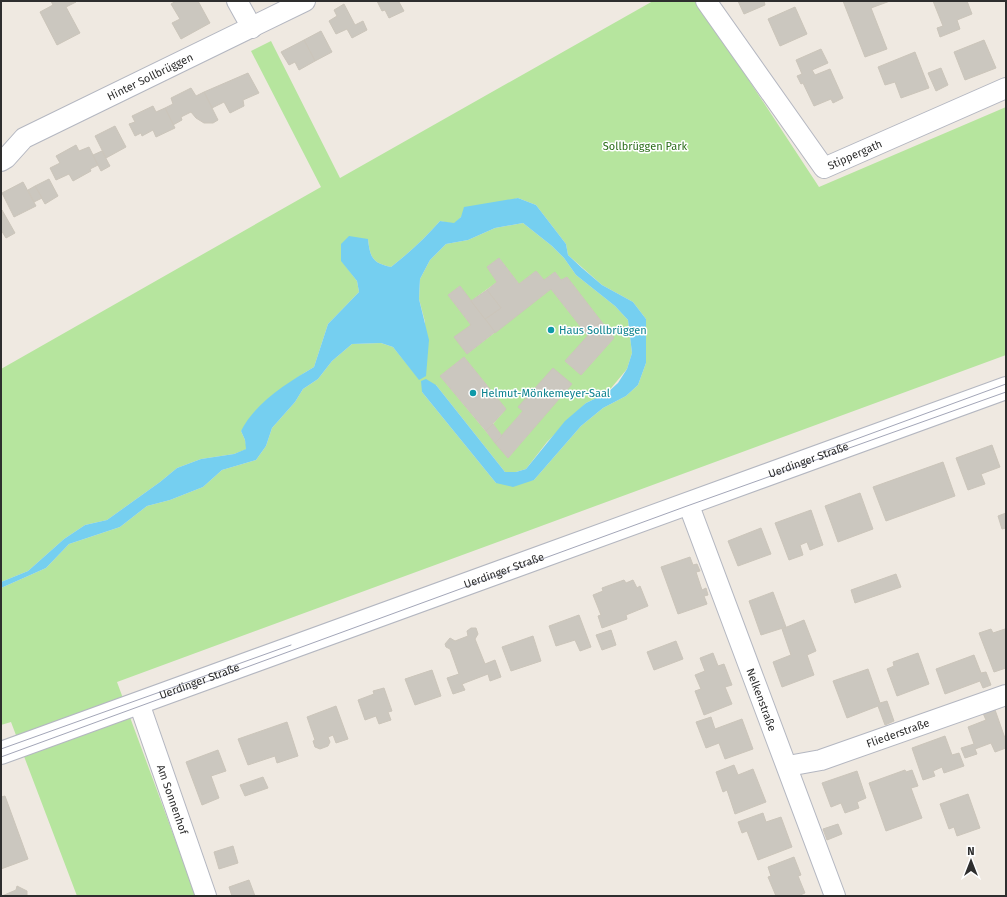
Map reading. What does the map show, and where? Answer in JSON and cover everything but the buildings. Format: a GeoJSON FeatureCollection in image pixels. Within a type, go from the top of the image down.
{"type":"FeatureCollection","features":[{"type":"Feature","properties":{"kind":"main road","name":"Uerdinger Straße"},"geometry":{"type":"LineString","coordinates":[[1,753],[1006,388]]}},
{"type":"Feature","properties":{"kind":"street"},"geometry":{"type":"LineString","coordinates":[[237,1],[252,28]]}},
{"type":"Feature","properties":{"kind":"street","name":"Hinter Sollbrüggen"},"geometry":{"type":"LineString","coordinates":[[1,160],[6,158],[24,138],[305,1]]}},
{"type":"Feature","properties":{"kind":"street","name":"Stippergath"},"geometry":{"type":"LineString","coordinates":[[706,1],[824,168],[1006,88]]}},
{"type":"Feature","properties":{"kind":"street","name":"Nelkenstraße"},"geometry":{"type":"LineString","coordinates":[[688,503],[788,766],[835,896]]}},
{"type":"Feature","properties":{"kind":"street","name":"Fliederstraße"},"geometry":{"type":"LineString","coordinates":[[788,766],[821,760],[1006,695]]}},
{"type":"Feature","properties":{"kind":"street","name":"Am Sonnenhof"},"geometry":{"type":"LineString","coordinates":[[139,703],[206,896]]}},
{"type":"Feature","properties":{"kind":"green space","name":"Sollbrüggen Park"},"geometry":{"type":"Polygon","coordinates":[[[653,1],[697,1],[819,187],[1006,107],[1006,355],[117,682],[196,896],[77,896],[11,722],[1,725],[1,588],[46,568],[69,544],[120,527],[147,506],[170,500],[203,487],[222,470],[256,460],[266,446],[272,428],[295,402],[303,389],[318,379],[332,361],[352,344],[381,343],[393,347],[419,379],[425,376],[425,322],[419,299],[420,279],[430,260],[446,244],[468,240],[495,228],[523,223],[552,246],[564,258],[576,275],[615,306],[628,320],[632,353],[627,369],[607,393],[586,403],[547,442],[526,469],[516,472],[505,472],[436,385],[422,392],[496,483],[534,480],[581,426],[603,408],[626,396],[638,385],[646,363],[646,319],[633,302],[602,285],[568,255],[566,244],[536,205],[518,198],[461,217],[454,224],[440,221],[417,245],[391,267],[376,261],[373,258],[368,239],[341,260],[357,281],[359,292],[328,324],[314,367],[284,388],[266,404],[241,431],[247,449],[234,454],[201,459],[177,468],[107,520],[85,525],[64,539],[28,571],[1,582],[1,369],[321,187],[251,51],[271,41],[340,178],[653,1]],[[499,258],[487,267],[497,282],[471,301],[460,286],[448,295],[471,325],[455,337],[467,354],[551,289],[588,336],[565,361],[581,375],[614,338],[567,277],[561,280],[555,272],[544,280],[536,271],[519,284],[499,258]],[[464,357],[440,376],[508,458],[571,384],[519,407],[523,411],[502,436],[493,424],[506,409],[464,357]]]}},
{"type":"Feature","properties":{"kind":"water"},"geometry":{"type":"Polygon","coordinates":[[[518,198],[536,205],[566,244],[568,255],[602,285],[633,302],[646,319],[646,363],[638,385],[626,396],[603,408],[581,426],[534,480],[513,487],[496,483],[422,392],[421,381],[426,379],[436,385],[505,472],[516,472],[526,469],[565,421],[586,403],[607,393],[618,383],[627,369],[632,353],[628,320],[615,306],[576,275],[564,258],[552,246],[523,223],[495,228],[468,240],[446,244],[430,260],[420,279],[419,299],[429,340],[426,376],[419,380],[393,347],[381,343],[352,344],[332,361],[318,379],[303,389],[295,402],[272,428],[266,446],[256,460],[222,470],[203,487],[170,500],[147,506],[120,527],[69,544],[46,568],[1,588],[1,582],[28,571],[64,539],[85,525],[107,520],[177,468],[201,459],[234,454],[246,449],[245,440],[241,431],[247,421],[273,394],[314,367],[328,324],[359,292],[357,281],[341,261],[341,244],[349,236],[368,239],[373,258],[380,263],[391,267],[417,245],[440,221],[454,223],[461,217],[464,207],[518,198]]]}},
{"type":"Feature","properties":{"kind":"tram line"},"geometry":{"type":"LineString","coordinates":[[821,452],[1006,384]]}},
{"type":"Feature","properties":{"kind":"tram line"},"geometry":{"type":"LineString","coordinates":[[1,757],[687,506],[1006,392]]}},
{"type":"Feature","properties":{"kind":"tram line"},"geometry":{"type":"LineString","coordinates":[[1,749],[291,645]]}},
{"type":"Feature","properties":{"kind":"place","name":"Haus Sollbrüggen"},"geometry":{"type":"Point","coordinates":[551,330]}},
{"type":"Feature","properties":{"kind":"place","name":"Helmut-Mönkemeyer-Saal"},"geometry":{"type":"Point","coordinates":[473,393]}}]}
